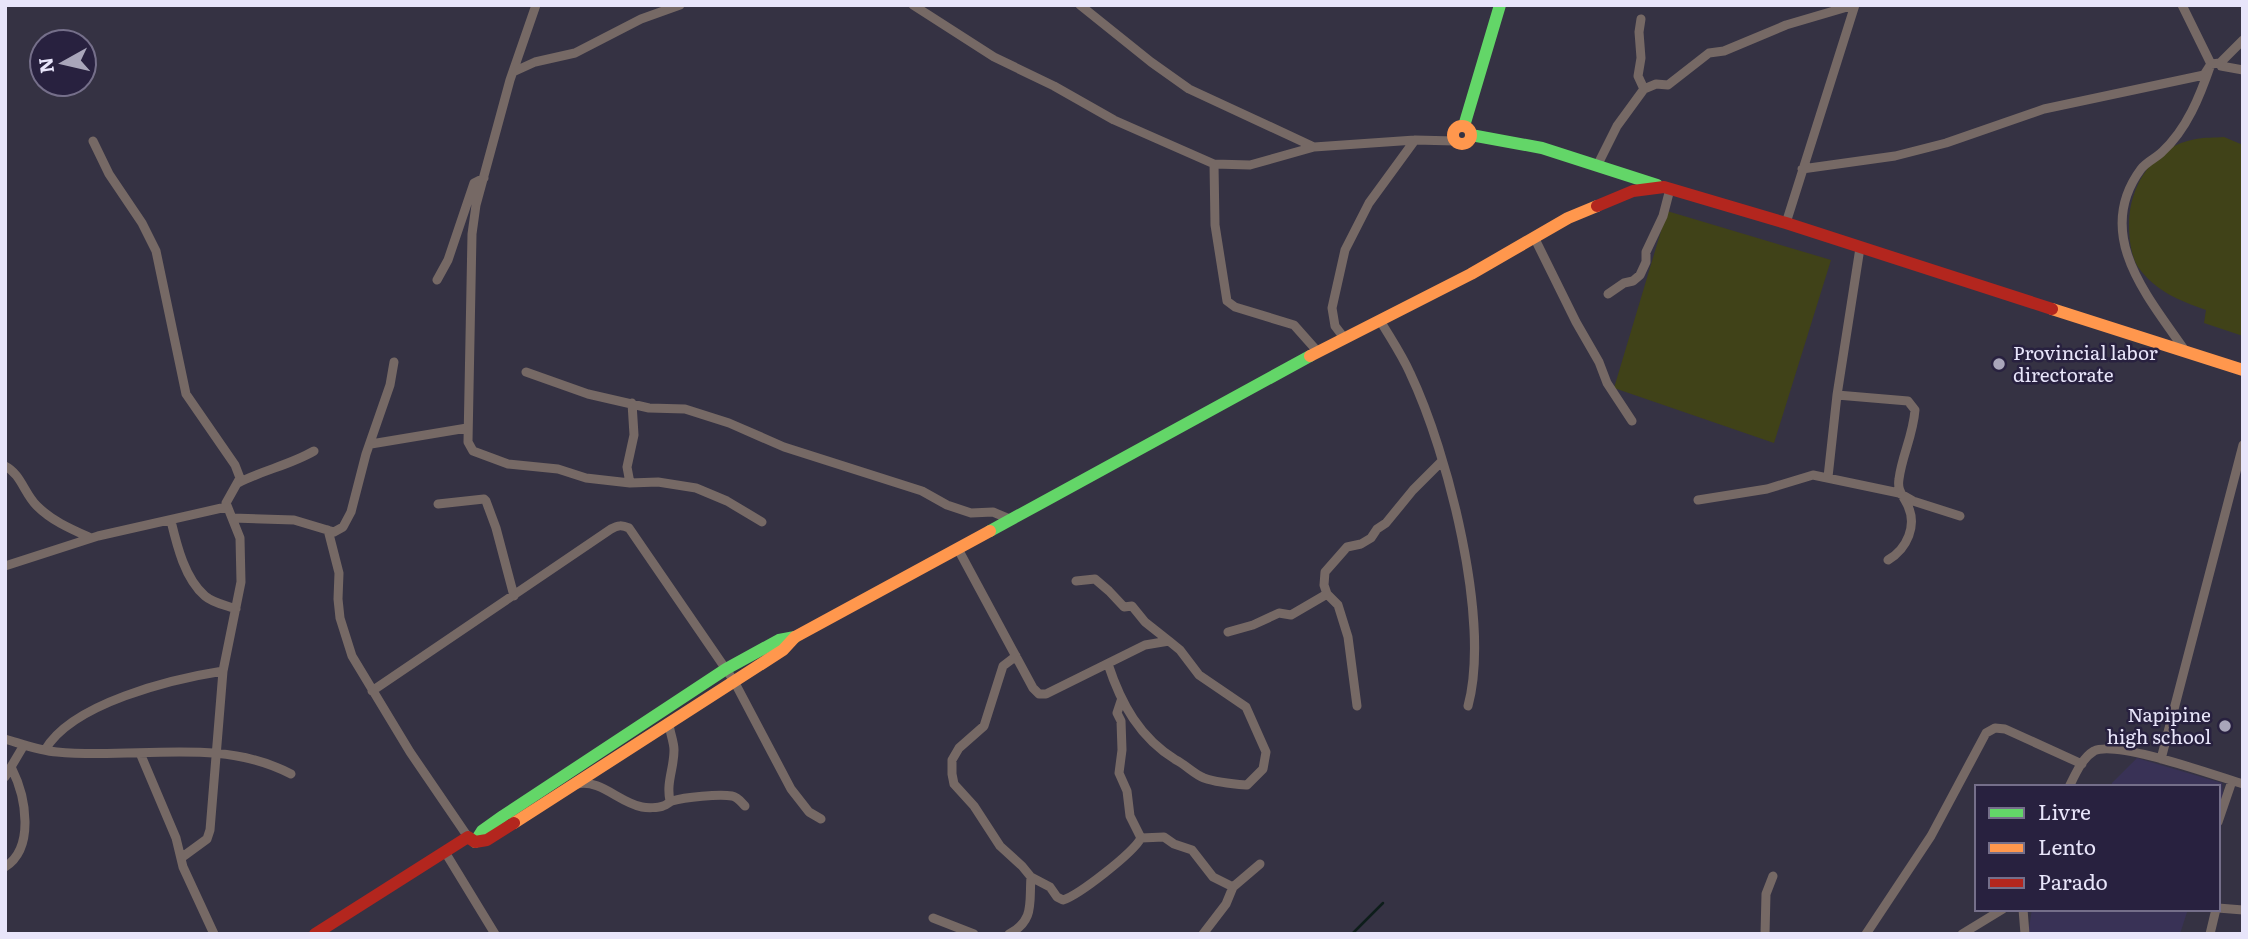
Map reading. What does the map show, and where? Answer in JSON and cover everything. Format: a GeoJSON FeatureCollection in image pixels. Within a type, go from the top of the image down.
{"type":"FeatureCollection","features":[{"type":"Feature","properties":{"kind":"street"},"geometry":{"type":"LineString","coordinates":[[537,5],[513,72],[476,205],[472,234],[468,442],[473,451],[502,463],[558,469],[586,478],[630,483],[658,482],[696,488],[727,501],[762,522]]}},
{"type":"Feature","properties":{"kind":"street"},"geometry":{"type":"LineString","coordinates":[[513,72],[535,62],[575,53],[641,19],[680,5]]}},
{"type":"Feature","properties":{"kind":"street"},"geometry":{"type":"LineString","coordinates":[[913,5],[994,57],[1054,86],[1114,120],[1214,164],[1250,165],[1314,148],[1415,140],[1455,141],[1454,130],[1459,126],[1468,131],[1505,138],[1598,164],[2243,370]]}},
{"type":"Feature","properties":{"kind":"street"},"geometry":{"type":"LineString","coordinates":[[1080,5],[1189,89],[1314,148]]}},
{"type":"Feature","properties":{"kind":"street"},"geometry":{"type":"LineString","coordinates":[[1468,131],[1500,5]]}},
{"type":"Feature","properties":{"kind":"street"},"geometry":{"type":"LineString","coordinates":[[1598,164],[1617,126],[1644,89],[1668,85],[1709,53],[1724,51],[1786,25],[1855,5]]}},
{"type":"Feature","properties":{"kind":"street"},"geometry":{"type":"LineString","coordinates":[[1786,223],[1855,5]]}},
{"type":"Feature","properties":{"kind":"street"},"geometry":{"type":"LineString","coordinates":[[2182,5],[2215,63],[2243,70]]}},
{"type":"Feature","properties":{"kind":"street"},"geometry":{"type":"LineString","coordinates":[[1641,19],[1638,76],[1644,89]]}},
{"type":"Feature","properties":{"kind":"street"},"geometry":{"type":"LineString","coordinates":[[1802,169],[1895,156],[1946,143],[2044,109],[2204,75],[2243,40]]}},
{"type":"Feature","properties":{"kind":"street"},"geometry":{"type":"LineString","coordinates":[[2186,352],[2145,292],[2131,266],[2124,248],[2122,220],[2130,190],[2142,168],[2163,151],[2188,119],[2215,63]]}},
{"type":"Feature","properties":{"kind":"street"},"geometry":{"type":"LineString","coordinates":[[1345,339],[1335,326],[1332,309],[1345,250],[1369,203],[1415,140]]}},
{"type":"Feature","properties":{"kind":"street"},"geometry":{"type":"LineString","coordinates":[[93,141],[109,174],[150,237],[161,270],[186,394],[238,470],[238,483]]}},
{"type":"Feature","properties":{"kind":"street"},"geometry":{"type":"LineString","coordinates":[[1214,164],[1215,225],[1224,296],[1235,307],[1294,325],[1318,352]]}},
{"type":"Feature","properties":{"kind":"street"},"geometry":{"type":"LineString","coordinates":[[437,280],[448,260],[474,183],[484,177]]}},
{"type":"Feature","properties":{"kind":"street"},"geometry":{"type":"LineString","coordinates":[[472,840],[487,840],[573,785],[669,722],[682,706],[726,669],[779,640],[795,637],[1318,352],[1381,322],[1535,239],[1568,218],[1620,194],[1667,188]]}},
{"type":"Feature","properties":{"kind":"street"},"geometry":{"type":"LineString","coordinates":[[1608,294],[1640,275],[1646,262],[1646,252],[1663,216],[1667,188]]}},
{"type":"Feature","properties":{"kind":"street"},"geometry":{"type":"LineString","coordinates":[[1535,239],[1599,362],[1607,383],[1632,421]]}},
{"type":"Feature","properties":{"kind":"street"},"geometry":{"type":"LineString","coordinates":[[1828,477],[1837,395],[1860,248]]}},
{"type":"Feature","properties":{"kind":"street"},"geometry":{"type":"LineString","coordinates":[[1381,322],[1410,372],[1432,426],[1458,521],[1474,626],[1475,672],[1468,706]]}},
{"type":"Feature","properties":{"kind":"street"},"geometry":{"type":"LineString","coordinates":[[232,518],[294,520],[334,532],[343,527],[351,512],[390,385],[394,362]]}},
{"type":"Feature","properties":{"kind":"street"},"geometry":{"type":"LineString","coordinates":[[526,372],[588,394],[662,410],[685,409],[729,423],[797,451],[922,491],[947,505],[971,513],[993,512],[1012,520]]}},
{"type":"Feature","properties":{"kind":"street"},"geometry":{"type":"LineString","coordinates":[[1837,395],[1908,401],[1915,410],[1912,434],[1898,480],[1899,493],[1908,505],[1911,517],[1908,541],[1903,549],[1888,561]]}},
{"type":"Feature","properties":{"kind":"street"},"geometry":{"type":"LineString","coordinates":[[630,483],[627,467],[634,435],[632,403]]}},
{"type":"Feature","properties":{"kind":"street"},"geometry":{"type":"LineString","coordinates":[[371,444],[467,428]]}},
{"type":"Feature","properties":{"kind":"street"},"geometry":{"type":"LineString","coordinates":[[2161,759],[2243,444]]}},
{"type":"Feature","properties":{"kind":"street"},"geometry":{"type":"LineString","coordinates":[[181,858],[204,842],[209,835],[223,671],[241,582],[242,552],[237,526],[226,508],[227,499],[238,483],[314,451]]}},
{"type":"Feature","properties":{"kind":"street"},"geometry":{"type":"LineString","coordinates":[[1357,706],[1345,624],[1338,605],[1328,594],[1324,578],[1327,568],[1347,547],[1361,544],[1371,538],[1442,461]]}},
{"type":"Feature","properties":{"kind":"street"},"geometry":{"type":"LineString","coordinates":[[5,466],[14,470],[36,505],[55,520],[91,538]]}},
{"type":"Feature","properties":{"kind":"street"},"geometry":{"type":"LineString","coordinates":[[1698,500],[1767,489],[1813,475],[1899,493],[1913,501],[1960,516]]}},
{"type":"Feature","properties":{"kind":"street"},"geometry":{"type":"LineString","coordinates":[[438,504],[484,499],[486,501],[514,596]]}},
{"type":"Feature","properties":{"kind":"street"},"geometry":{"type":"LineString","coordinates":[[5,566],[91,538],[226,508]]}},
{"type":"Feature","properties":{"kind":"street"},"geometry":{"type":"LineString","coordinates":[[171,521],[178,547],[196,586],[212,601],[236,609]]}},
{"type":"Feature","properties":{"kind":"street"},"geometry":{"type":"LineString","coordinates":[[372,691],[617,526],[625,526],[629,528],[734,681],[792,789],[814,817],[821,820]]}},
{"type":"Feature","properties":{"kind":"street"},"geometry":{"type":"LineString","coordinates":[[328,530],[339,573],[338,599],[352,656],[416,762],[472,840]]}},
{"type":"Feature","properties":{"kind":"street"},"geometry":{"type":"LineString","coordinates":[[958,549],[1033,688],[1039,694],[1046,694],[1145,645],[1169,641]]}},
{"type":"Feature","properties":{"kind":"street"},"geometry":{"type":"LineString","coordinates":[[1076,581],[1095,579],[1124,607],[1132,606],[1145,622],[1180,650],[1199,675],[1246,707],[1266,752],[1263,769],[1247,785],[1202,778],[1159,749],[1121,701],[1108,664]]}},
{"type":"Feature","properties":{"kind":"street"},"geometry":{"type":"LineString","coordinates":[[1228,632],[1253,625],[1279,613],[1291,615],[1328,594]]}},
{"type":"Feature","properties":{"kind":"street"},"geometry":{"type":"LineString","coordinates":[[315,934],[445,852],[472,840],[503,816],[682,706],[734,681],[783,650],[795,637]]}},
{"type":"Feature","properties":{"kind":"street"},"geometry":{"type":"LineString","coordinates":[[1016,656],[1003,666],[984,726],[959,748],[952,760],[954,784],[974,806],[1000,846],[1031,877],[1050,887],[1057,897],[1063,900],[1136,847],[1141,838]]}},
{"type":"Feature","properties":{"kind":"street"},"geometry":{"type":"LineString","coordinates":[[45,750],[60,730],[129,694],[167,681],[223,671]]}},
{"type":"Feature","properties":{"kind":"street"},"geometry":{"type":"LineString","coordinates":[[1121,701],[1117,713],[1121,721],[1122,750],[1118,768],[1127,791],[1130,816],[1141,838]]}},
{"type":"Feature","properties":{"kind":"street"},"geometry":{"type":"LineString","coordinates":[[669,722],[674,751],[668,780],[670,801]]}},
{"type":"Feature","properties":{"kind":"street"},"geometry":{"type":"LineString","coordinates":[[1866,934],[1931,836],[1986,733],[1995,728],[2005,729],[2082,764]]}},
{"type":"Feature","properties":{"kind":"street"},"geometry":{"type":"LineString","coordinates":[[5,739],[65,753],[215,752],[264,762],[291,774]]}},
{"type":"Feature","properties":{"kind":"street"},"geometry":{"type":"LineString","coordinates":[[5,777],[24,745]]}},
{"type":"Feature","properties":{"kind":"street"},"geometry":{"type":"LineString","coordinates":[[2070,785],[2082,764],[2094,752],[2114,748],[2243,784]]}},
{"type":"Feature","properties":{"kind":"street"},"geometry":{"type":"LineString","coordinates":[[140,753],[214,934]]}},
{"type":"Feature","properties":{"kind":"street"},"geometry":{"type":"LineString","coordinates":[[5,867],[19,855],[24,827],[23,806],[12,769]]}},
{"type":"Feature","properties":{"kind":"street"},"geometry":{"type":"LineString","coordinates":[[2220,816],[2232,781]]}},
{"type":"Feature","properties":{"kind":"street"},"geometry":{"type":"LineString","coordinates":[[573,785],[590,782],[613,796],[643,807],[664,806],[670,801],[733,796],[745,806]]}},
{"type":"Feature","properties":{"kind":"street"},"geometry":{"type":"LineString","coordinates":[[1141,838],[1164,837],[1174,844],[1192,850],[1213,877],[1233,887]]}},
{"type":"Feature","properties":{"kind":"street"},"geometry":{"type":"LineString","coordinates":[[445,852],[495,934]]}},
{"type":"Feature","properties":{"kind":"street"},"geometry":{"type":"LineString","coordinates":[[1203,934],[1226,904],[1233,887],[1260,864]]}},
{"type":"Feature","properties":{"kind":"street"},"geometry":{"type":"LineString","coordinates":[[1765,934],[1766,894],[1773,876]]}},
{"type":"Feature","properties":{"kind":"street"},"geometry":{"type":"LineString","coordinates":[[1009,934],[1020,929],[1029,915],[1031,877]]}},
{"type":"Feature","properties":{"kind":"street"},"geometry":{"type":"LineString","coordinates":[[2220,909],[2243,910]]}},
{"type":"Feature","properties":{"kind":"street"},"geometry":{"type":"LineString","coordinates":[[1962,934],[2000,911]]}},
{"type":"Feature","properties":{"kind":"street"},"geometry":{"type":"LineString","coordinates":[[2023,911],[2025,934]]}},
{"type":"Feature","properties":{"kind":"street"},"geometry":{"type":"LineString","coordinates":[[2210,934],[2216,911]]}},
{"type":"Feature","properties":{"kind":"street"},"geometry":{"type":"LineString","coordinates":[[933,918],[974,934]]}},
{"type":"Feature","properties":{"kind":"shaded area"},"geometry":{"type":"Polygon","coordinates":[[[2137,758],[2222,783],[2223,797],[2220,808],[2220,785],[2112,783],[2137,758]]]}},
{"type":"Feature","properties":{"kind":"shaded area"},"geometry":{"type":"Polygon","coordinates":[[[2032,911],[2187,911],[2180,934],[2028,934],[2032,911]]]}},
{"type":"Feature","properties":{"kind":"green space"},"geometry":{"type":"Polygon","coordinates":[[[2224,137],[2243,145],[2243,336],[2204,323],[2206,310],[2178,299],[2152,283],[2136,263],[2129,235],[2130,210],[2134,196],[2139,182],[2156,159],[2181,143],[2199,138],[2224,137]]]}},
{"type":"Feature","properties":{"kind":"green space"},"geometry":{"type":"Polygon","coordinates":[[[1667,211],[1831,260],[1774,443],[1614,388],[1667,211]]]}},
{"type":"Feature","properties":{"kind":"waterway"},"geometry":{"type":"LineString","coordinates":[[1352,934],[1383,903]]}},
{"type":"Feature","properties":{"kind":"traffic: fast"},"geometry":{"type":"LineString","coordinates":[[1464,126],[1500,5]]}},
{"type":"Feature","properties":{"kind":"traffic: fast"},"geometry":{"type":"LineString","coordinates":[[1471,135],[1542,148],[1657,185]]}},
{"type":"Feature","properties":{"kind":"traffic: fast"},"geometry":{"type":"LineString","coordinates":[[990,531],[1310,356]]}},
{"type":"Feature","properties":{"kind":"traffic: fast"},"geometry":{"type":"LineString","coordinates":[[475,842],[482,831],[503,816],[726,669],[779,640],[795,637]]}},
{"type":"Feature","properties":{"kind":"traffic: slow"},"geometry":{"type":"LineString","coordinates":[[1458,126],[1466,126],[1471,135],[1469,142],[1458,144],[1453,139],[1453,131],[1458,126]]}},
{"type":"Feature","properties":{"kind":"traffic: slow"},"geometry":{"type":"LineString","coordinates":[[1310,356],[1471,274],[1568,218],[1597,206]]}},
{"type":"Feature","properties":{"kind":"traffic: slow"},"geometry":{"type":"LineString","coordinates":[[2052,309],[2243,370]]}},
{"type":"Feature","properties":{"kind":"traffic: slow"},"geometry":{"type":"LineString","coordinates":[[514,823],[783,650],[795,637],[990,531]]}},
{"type":"Feature","properties":{"kind":"traffic: jam"},"geometry":{"type":"LineString","coordinates":[[1597,206],[1633,191],[1664,187],[1786,223],[2052,309]]}},
{"type":"Feature","properties":{"kind":"traffic: jam"},"geometry":{"type":"LineString","coordinates":[[315,934],[468,837],[475,842],[487,840],[514,823]]}},
{"type":"Feature","properties":{"kind":"place","name":"Provincial labor directorate"},"geometry":{"type":"Point","coordinates":[1999,364]}},
{"type":"Feature","properties":{"kind":"place","name":"Napipine high school"},"geometry":{"type":"Point","coordinates":[2225,726]}}]}
